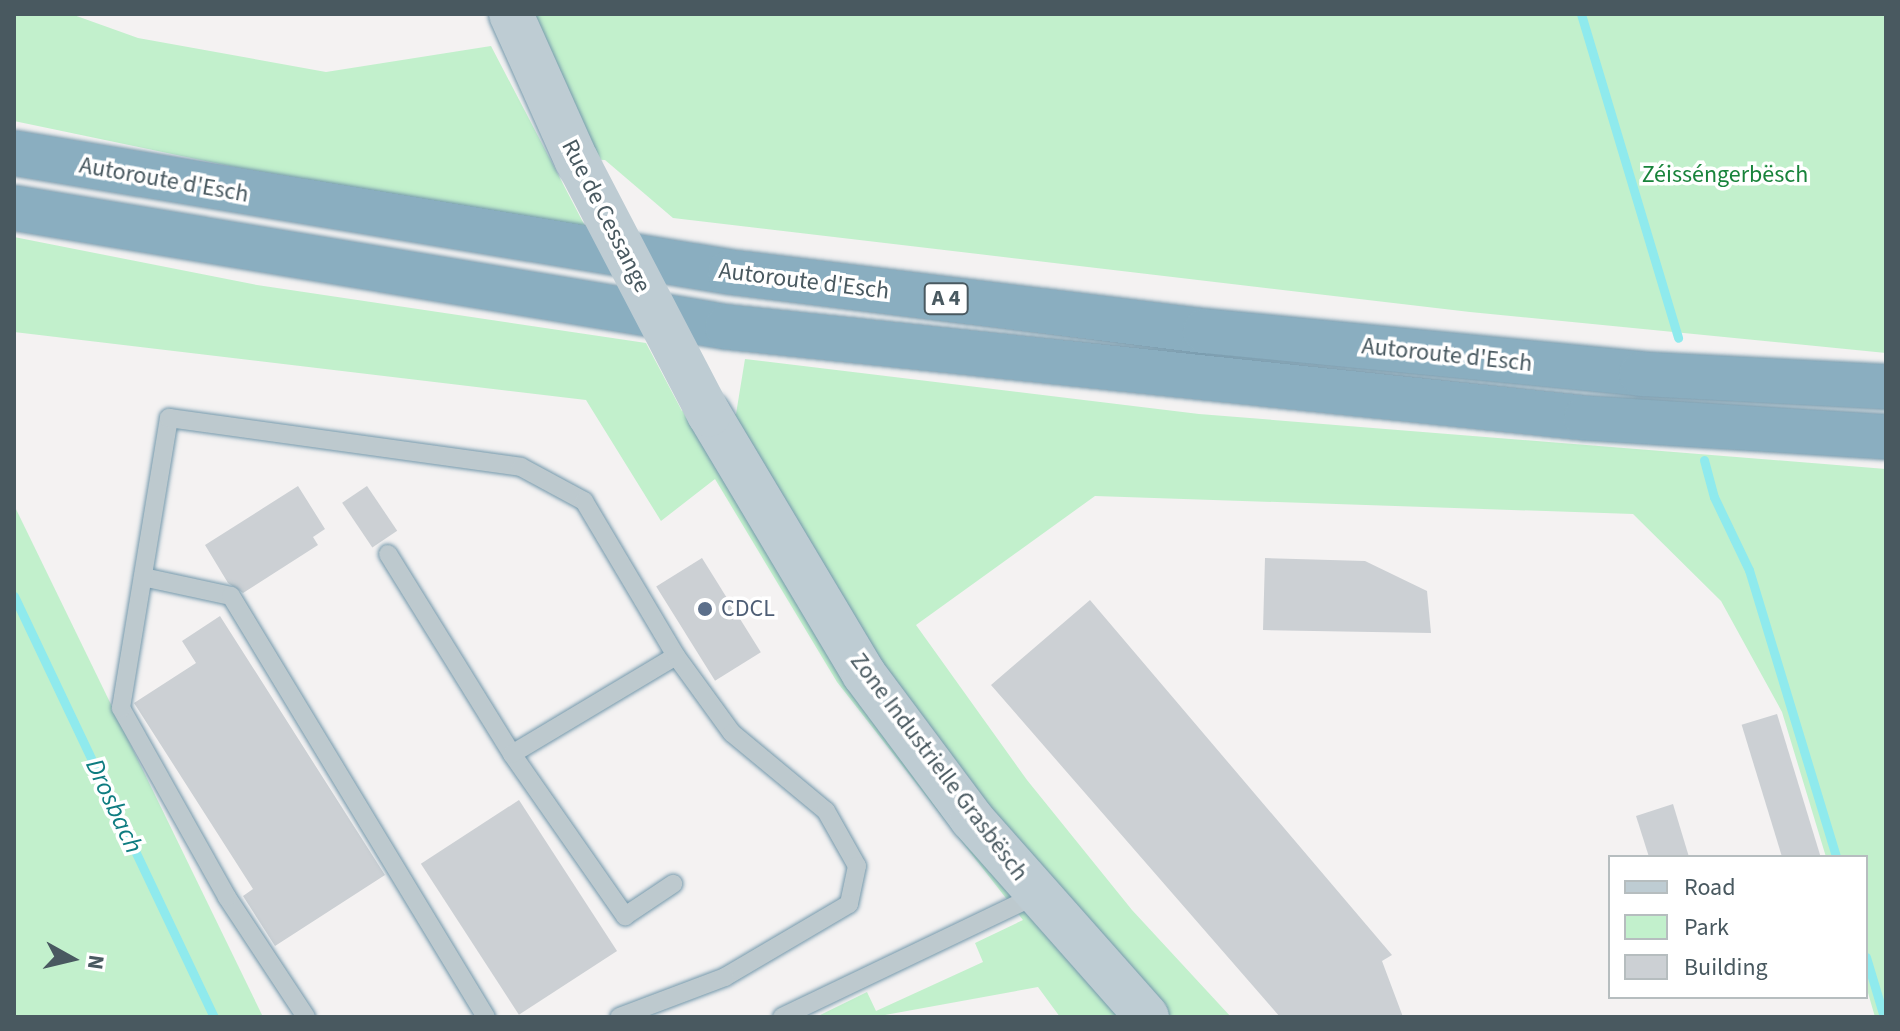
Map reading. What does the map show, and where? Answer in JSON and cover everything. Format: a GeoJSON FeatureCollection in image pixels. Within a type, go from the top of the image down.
{"type":"FeatureCollection","features":[{"type":"Feature","properties":{"kind":"highway","name":"Autoroute d'Esch"},"geometry":{"type":"LineString","coordinates":[[14,153],[469,234],[778,278],[1205,331],[1641,374],[1886,387]]}},
{"type":"Feature","properties":{"kind":"highway","name":"Autoroute d'Esch"},"geometry":{"type":"LineString","coordinates":[[14,208],[727,327],[1586,418],[1886,437]]}},
{"type":"Feature","properties":{"kind":"main road","name":"Rue de Cessange"},"geometry":{"type":"LineString","coordinates":[[511,14],[576,159],[709,414]]}},
{"type":"Feature","properties":{"kind":"main road","name":"Zone Industrielle Grasbësch"},"geometry":{"type":"LineString","coordinates":[[709,414],[864,674],[1037,895],[1147,1017]]}},
{"type":"Feature","properties":{"kind":"lane"},"geometry":{"type":"LineString","coordinates":[[306,1017],[227,897],[121,708],[169,418],[521,467],[584,501],[676,656],[732,733],[826,811],[857,866],[849,904],[725,977],[619,1017]]}},
{"type":"Feature","properties":{"kind":"lane"},"geometry":{"type":"LineString","coordinates":[[388,554],[512,754],[625,916],[673,884]]}},
{"type":"Feature","properties":{"kind":"lane"},"geometry":{"type":"LineString","coordinates":[[143,577],[231,596],[486,1017]]}},
{"type":"Feature","properties":{"kind":"lane"},"geometry":{"type":"LineString","coordinates":[[512,754],[676,656]]}},
{"type":"Feature","properties":{"kind":"lane"},"geometry":{"type":"LineString","coordinates":[[782,1017],[1037,895]]}},
{"type":"Feature","properties":{"kind":"green space"},"geometry":{"type":"Polygon","coordinates":[[[14,14],[71,14],[138,38],[326,72],[491,46],[585,226],[239,168],[14,121],[14,14]]]}},
{"type":"Feature","properties":{"kind":"green space","name":"Zéisséngerbësch"},"geometry":{"type":"Polygon","coordinates":[[[511,14],[1886,14],[1886,353],[1470,312],[673,218],[605,160],[576,159],[511,14]]]}},
{"type":"Feature","properties":{"kind":"green space"},"geometry":{"type":"Polygon","coordinates":[[[14,237],[257,285],[646,343],[682,411],[736,414],[745,359],[1199,414],[1886,469],[1886,1017],[1875,1017],[1868,993],[1868,855],[1825,855],[1782,712],[1721,601],[1633,514],[1095,496],[916,625],[1027,780],[1132,910],[1231,1017],[1060,1017],[1038,987],[874,1017],[816,1017],[867,992],[876,1011],[983,962],[975,943],[1023,920],[837,682],[715,479],[661,521],[586,400],[14,332],[14,237]]]}},
{"type":"Feature","properties":{"kind":"green space"},"geometry":{"type":"Polygon","coordinates":[[[14,505],[263,1017],[14,1017],[14,505]]]}},
{"type":"Feature","properties":{"kind":"building"},"geometry":{"type":"Polygon","coordinates":[[[298,486],[325,529],[313,537],[318,545],[243,593],[228,583],[205,545],[298,486]]]}},
{"type":"Feature","properties":{"kind":"building"},"geometry":{"type":"Polygon","coordinates":[[[367,486],[397,531],[372,548],[342,503],[367,486]]]}},
{"type":"Feature","properties":{"kind":"building"},"geometry":{"type":"Polygon","coordinates":[[[702,558],[761,652],[715,681],[656,587],[702,558]]]}},
{"type":"Feature","properties":{"kind":"building"},"geometry":{"type":"Polygon","coordinates":[[[1265,558],[1365,561],[1427,591],[1431,633],[1263,630],[1265,558]]]}},
{"type":"Feature","properties":{"kind":"building"},"geometry":{"type":"Polygon","coordinates":[[[1090,600],[1392,955],[1382,961],[1403,1017],[1280,1017],[991,685],[1090,600]]]}},
{"type":"Feature","properties":{"kind":"building"},"geometry":{"type":"Polygon","coordinates":[[[220,616],[385,875],[275,946],[243,896],[253,889],[134,703],[196,663],[182,641],[220,616]]]}},
{"type":"Feature","properties":{"kind":"building"},"geometry":{"type":"Polygon","coordinates":[[[1777,714],[1820,855],[1781,855],[1742,725],[1777,714]]]}},
{"type":"Feature","properties":{"kind":"building"},"geometry":{"type":"Polygon","coordinates":[[[519,800],[617,951],[519,1015],[421,864],[519,800]]]}},
{"type":"Feature","properties":{"kind":"building"},"geometry":{"type":"Polygon","coordinates":[[[1673,804],[1688,855],[1648,855],[1636,816],[1673,804]]]}},
{"type":"Feature","properties":{"kind":"waterway"},"geometry":{"type":"LineString","coordinates":[[1581,14],[1678,338]]}},
{"type":"Feature","properties":{"kind":"waterway"},"geometry":{"type":"LineString","coordinates":[[1704,460],[1714,497],[1749,570],[1835,855]]}},
{"type":"Feature","properties":{"kind":"waterway","name":"Drosbach"},"geometry":{"type":"LineString","coordinates":[[14,596],[214,1017]]}},
{"type":"Feature","properties":{"kind":"waterway"},"geometry":{"type":"LineString","coordinates":[[1868,964],[1884,1017]]}},
{"type":"Feature","properties":{"kind":"place","name":"CDCL"},"geometry":{"type":"Point","coordinates":[705,609]}}]}
